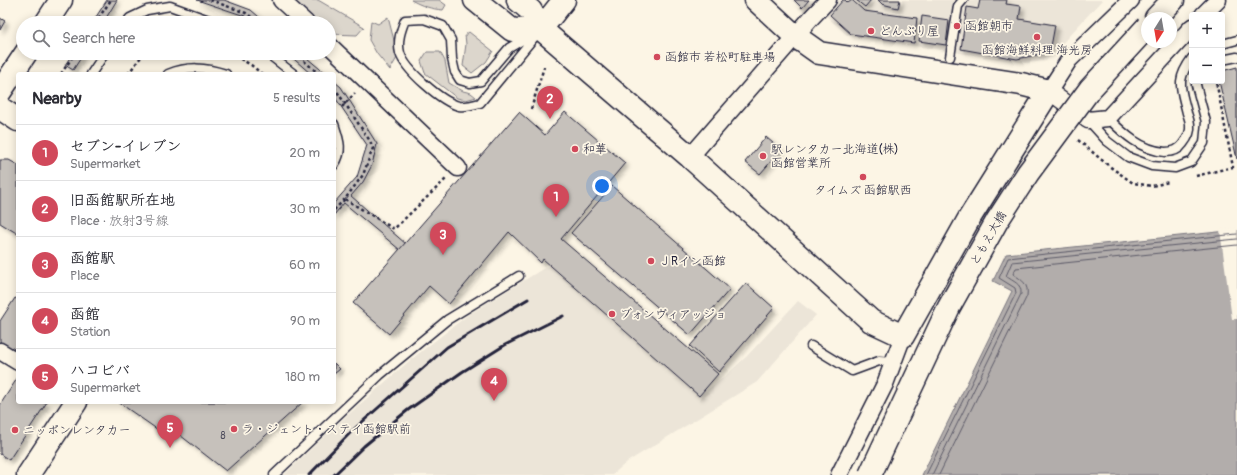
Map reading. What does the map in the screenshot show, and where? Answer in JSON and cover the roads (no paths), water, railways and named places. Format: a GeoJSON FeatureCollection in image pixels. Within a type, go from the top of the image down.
{"type":"FeatureCollection","features":[{"type":"Feature","properties":{"kind":"main road"},"geometry":{"type":"LineString","coordinates":[[51,16],[61,0]]}},
{"type":"Feature","properties":{"kind":"main road"},"geometry":{"type":"LineString","coordinates":[[476,0],[512,30],[541,29],[564,0]]}},
{"type":"Feature","properties":{"kind":"main road"},"geometry":{"type":"LineString","coordinates":[[518,0],[531,11],[541,29],[690,157],[871,321],[903,336],[970,216],[1049,91],[1021,84],[820,53],[795,36],[756,0]]}},
{"type":"Feature","properties":{"kind":"main road"},"geometry":{"type":"LineString","coordinates":[[1162,12],[1173,0]]}},
{"type":"Feature","properties":{"kind":"main road","name":"ともえ大橋"},"geometry":{"type":"LineString","coordinates":[[870,475],[949,307],[997,221],[1028,173],[1090,89],[1141,34]]}},
{"type":"Feature","properties":{"kind":"main road"},"geometry":{"type":"LineString","coordinates":[[0,92],[21,60]]}},
{"type":"Feature","properties":{"kind":"main road"},"geometry":{"type":"LineString","coordinates":[[0,108],[16,119]]}},
{"type":"Feature","properties":{"kind":"main road"},"geometry":{"type":"LineString","coordinates":[[28,475],[75,404]]}},
{"type":"Feature","properties":{"kind":"street"},"geometry":{"type":"LineString","coordinates":[[281,0],[298,16]]}},
{"type":"Feature","properties":{"kind":"street"},"geometry":{"type":"LineString","coordinates":[[690,157],[828,0]]}},
{"type":"Feature","properties":{"kind":"street"},"geometry":{"type":"LineString","coordinates":[[1131,0],[1069,60],[1049,91],[1088,120],[1108,118],[1189,30]]}},
{"type":"Feature","properties":{"kind":"street"},"geometry":{"type":"LineString","coordinates":[[1206,12],[1218,0]]}},
{"type":"Feature","properties":{"kind":"street"},"geometry":{"type":"LineString","coordinates":[[336,52],[458,168]]}},
{"type":"Feature","properties":{"kind":"street"},"geometry":{"type":"LineString","coordinates":[[839,475],[885,384],[903,336]]}},
{"type":"Feature","properties":{"kind":"street"},"geometry":{"type":"LineString","coordinates":[[0,351],[16,361]]}},
{"type":"Feature","properties":{"kind":"lane"},"geometry":{"type":"LineString","coordinates":[[950,57],[958,6],[963,0]]}},
{"type":"Feature","properties":{"kind":"lane"},"geometry":{"type":"LineString","coordinates":[[134,16],[147,10],[170,6],[198,16]]}},
{"type":"Feature","properties":{"kind":"lane"},"geometry":{"type":"LineString","coordinates":[[424,18],[443,26],[451,40],[452,59],[455,72],[460,80],[470,83],[481,81],[509,48],[541,29],[480,102],[470,106],[459,106],[430,90],[408,68],[400,53],[399,33],[405,20],[424,18]]}},
{"type":"Feature","properties":{"kind":"lane"},"geometry":{"type":"LineString","coordinates":[[1225,43],[1237,40]]}},
{"type":"Feature","properties":{"kind":"lane"},"geometry":{"type":"LineString","coordinates":[[1225,59],[1237,57]]}},
{"type":"Feature","properties":{"kind":"lane"},"geometry":{"type":"LineString","coordinates":[[92,72],[100,60]]}},
{"type":"Feature","properties":{"kind":"lane"},"geometry":{"type":"LineString","coordinates":[[276,60],[291,72]]}},
{"type":"Feature","properties":{"kind":"lane"},"geometry":{"type":"LineString","coordinates":[[1108,118],[1134,141],[1146,148],[1170,152],[1180,148],[1188,138],[1190,125],[1181,89],[1181,78],[1185,67],[1189,62]]}},
{"type":"Feature","properties":{"kind":"lane"},"geometry":{"type":"LineString","coordinates":[[174,72],[185,68],[209,69],[219,72]]}},
{"type":"Feature","properties":{"kind":"lane"},"geometry":{"type":"LineString","coordinates":[[1088,120],[1108,141],[1128,157],[1152,166],[1175,168],[1190,162],[1204,143],[1206,122],[1196,84]]}},
{"type":"Feature","properties":{"kind":"lane"},"geometry":{"type":"LineString","coordinates":[[336,130],[340,143],[340,151],[336,160]]}},
{"type":"Feature","properties":{"kind":"lane"},"geometry":{"type":"LineString","coordinates":[[274,475],[380,375],[447,320],[519,276]]}},
{"type":"Feature","properties":{"kind":"lane"},"geometry":{"type":"LineString","coordinates":[[811,346],[852,371],[879,361],[893,362]]}},
{"type":"Feature","properties":{"kind":"water"},"geometry":{"type":"Polygon","coordinates":[[[1237,230],[1237,475],[922,475],[1012,291],[993,281],[1006,254],[1237,230]]]}},
{"type":"Feature","properties":{"kind":"railway"},"geometry":{"type":"LineString","coordinates":[[309,475],[352,431],[447,347],[528,299]]}},
{"type":"Feature","properties":{"kind":"railway"},"geometry":{"type":"LineString","coordinates":[[334,475],[364,446],[408,410],[462,372],[505,345],[563,316]]}},
{"type":"Feature","properties":{"kind":"place","name":"函館朝市"},"geometry":{"type":"Point","coordinates":[957,26]}},
{"type":"Feature","properties":{"kind":"place","name":"どんぶり屋"},"geometry":{"type":"Point","coordinates":[871,31]}},
{"type":"Feature","properties":{"kind":"place","name":"函館海鮮料理 海光房"},"geometry":{"type":"Point","coordinates":[1037,37]}},
{"type":"Feature","properties":{"kind":"place","name":"函館市 若松町駐車場"},"geometry":{"type":"Point","coordinates":[657,57]}},
{"type":"Feature","properties":{"kind":"place","name":"旧函館駅所在地"},"geometry":{"type":"Point","coordinates":[550,119]}},
{"type":"Feature","properties":{"kind":"place","name":"和華"},"geometry":{"type":"Point","coordinates":[575,149]}},
{"type":"Feature","properties":{"kind":"place","name":"駅レンタカー北海道(株) 函館営業所"},"geometry":{"type":"Point","coordinates":[763,156]}},
{"type":"Feature","properties":{"kind":"place","name":"タイムズ 函館駅西"},"geometry":{"type":"Point","coordinates":[863,177]}},
{"type":"Feature","properties":{"kind":"place","name":"セブン-イレブン"},"geometry":{"type":"Point","coordinates":[556,217]}},
{"type":"Feature","properties":{"kind":"place","name":"函館駅"},"geometry":{"type":"Point","coordinates":[443,255]}},
{"type":"Feature","properties":{"kind":"place","name":"ＪRイン函館"},"geometry":{"type":"Point","coordinates":[651,261]}},
{"type":"Feature","properties":{"kind":"place","name":"ブォンヴィアッジョ"},"geometry":{"type":"Point","coordinates":[612,314]}},
{"type":"Feature","properties":{"kind":"place","name":"函館"},"geometry":{"type":"Point","coordinates":[494,401]}},
{"type":"Feature","properties":{"kind":"place","name":"ラ・ジェント・ステイ函館駅前"},"geometry":{"type":"Point","coordinates":[234,429]}},
{"type":"Feature","properties":{"kind":"place","name":"ニッポンレンタカー"},"geometry":{"type":"Point","coordinates":[15,430]}},
{"type":"Feature","properties":{"kind":"place","name":"ハコビバ"},"geometry":{"type":"Point","coordinates":[170,448]}}]}
